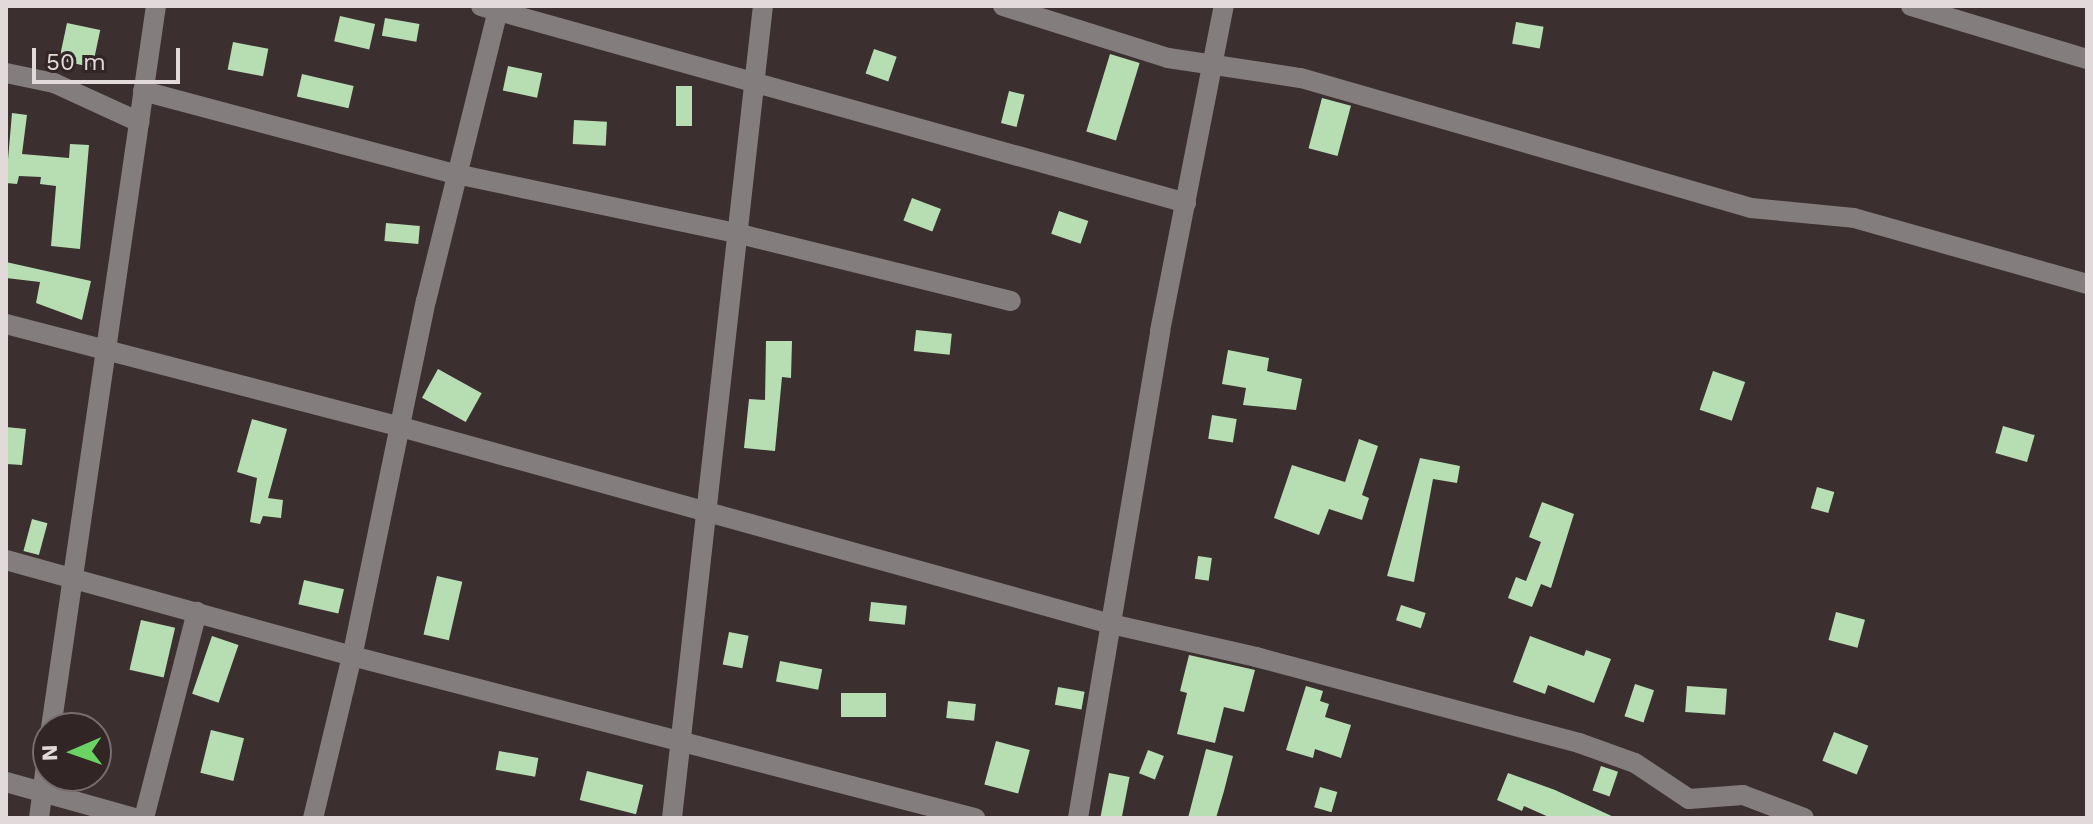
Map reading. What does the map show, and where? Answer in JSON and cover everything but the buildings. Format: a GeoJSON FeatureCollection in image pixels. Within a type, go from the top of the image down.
{"type":"FeatureCollection","features":[{"type":"Feature","properties":{"kind":"street"},"geometry":{"type":"LineString","coordinates":[[53,712],[156,6]]}},
{"type":"Feature","properties":{"kind":"street"},"geometry":{"type":"LineString","coordinates":[[672,818],[763,6]]}},
{"type":"Feature","properties":{"kind":"street"},"geometry":{"type":"LineString","coordinates":[[1003,6],[1213,69],[1301,78],[1751,208],[1854,218],[2087,284]]}},
{"type":"Feature","properties":{"kind":"street"},"geometry":{"type":"LineString","coordinates":[[1078,818],[1186,203],[1224,6]]}},
{"type":"Feature","properties":{"kind":"street"},"geometry":{"type":"LineString","coordinates":[[1911,6],[2087,59]]}},
{"type":"Feature","properties":{"kind":"street"},"geometry":{"type":"LineString","coordinates":[[313,818],[352,656],[493,8],[752,86],[1186,203]]}},
{"type":"Feature","properties":{"kind":"street"},"geometry":{"type":"LineString","coordinates":[[6,73],[54,83],[139,122]]}},
{"type":"Feature","properties":{"kind":"street"},"geometry":{"type":"LineString","coordinates":[[143,91],[456,174],[736,233],[1011,301]]}},
{"type":"Feature","properties":{"kind":"street"},"geometry":{"type":"LineString","coordinates":[[6,324],[401,427],[708,515],[1111,624],[1256,657],[1579,743],[1635,763],[1689,799],[1743,795],[1804,818]]}},
{"type":"Feature","properties":{"kind":"street"},"geometry":{"type":"LineString","coordinates":[[6,560],[352,656],[975,818]]}},
{"type":"Feature","properties":{"kind":"street"},"geometry":{"type":"LineString","coordinates":[[144,818],[197,612]]}},
{"type":"Feature","properties":{"kind":"street"},"geometry":{"type":"LineString","coordinates":[[6,782],[135,818]]}},
{"type":"Feature","properties":{"kind":"street"},"geometry":{"type":"LineString","coordinates":[[39,818],[43,793]]}}]}
